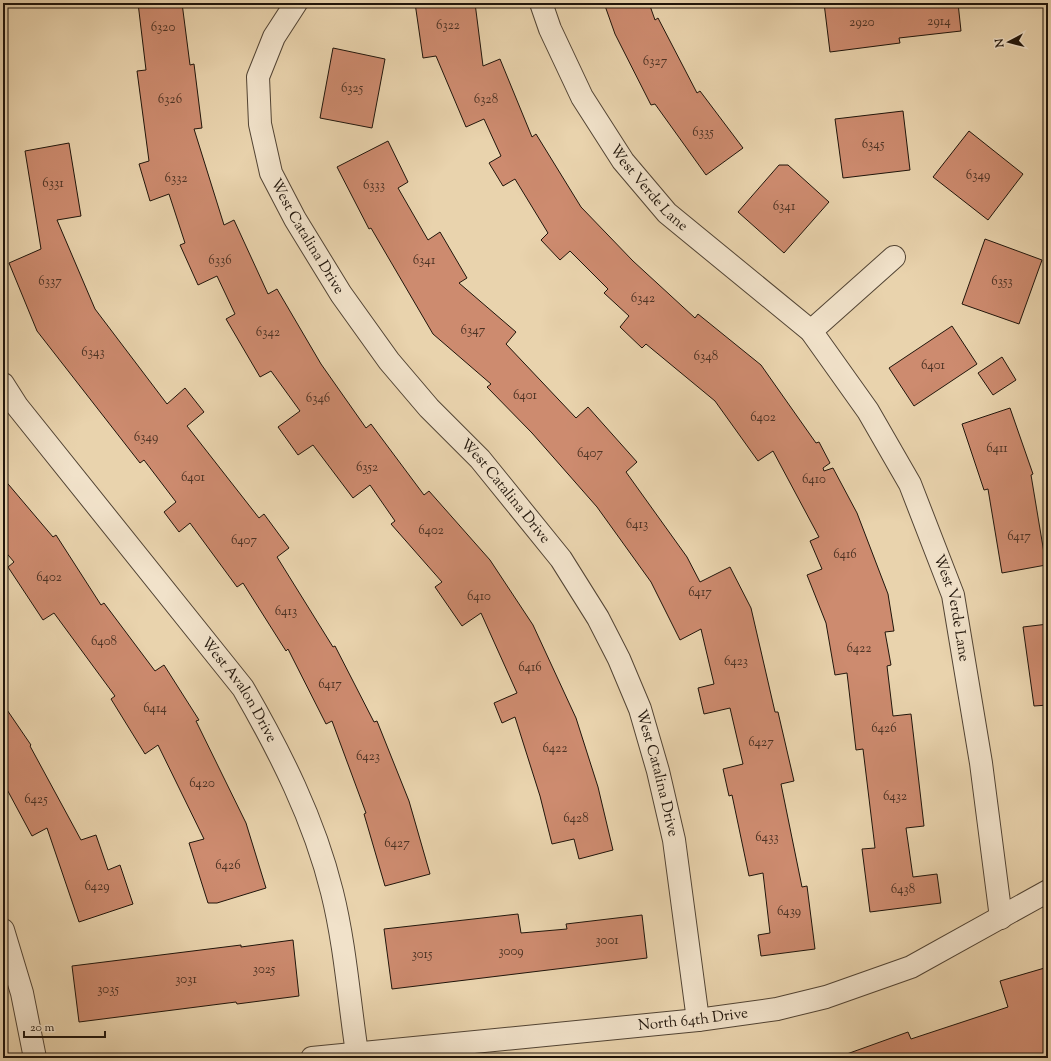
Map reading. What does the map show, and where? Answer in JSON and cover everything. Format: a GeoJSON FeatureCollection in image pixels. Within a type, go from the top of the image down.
{"type":"FeatureCollection","features":[{"type":"Feature","properties":{"kind":"street","name":"West Verde Lane"},"geometry":{"type":"LineString","coordinates":[[541,3],[550,29],[582,97],[623,161],[667,213],[811,330],[868,411],[910,484],[952,595],[981,763],[1001,918]]}},
{"type":"Feature","properties":{"kind":"street","name":"West Catalina Drive"},"geometry":{"type":"LineString","coordinates":[[292,4],[274,37],[258,77],[260,124],[271,173],[295,220],[341,294],[389,361],[429,408],[480,459],[561,559],[598,618],[619,659],[640,709],[658,771],[674,840],[698,1020]]}},
{"type":"Feature","properties":{"kind":"street"},"geometry":{"type":"LineString","coordinates":[[811,330],[894,257]]}},
{"type":"Feature","properties":{"kind":"street","name":"West Avalon Drive"},"geometry":{"type":"LineString","coordinates":[[3,384],[17,406],[243,688],[270,734],[299,795],[316,837],[332,891],[357,1053]]}},
{"type":"Feature","properties":{"kind":"street","name":"North 64th Drive"},"geometry":{"type":"LineString","coordinates":[[312,1058],[698,1020],[777,1009],[826,997],[911,967],[1048,891]]}},
{"type":"Feature","properties":{"kind":"street"},"geometry":{"type":"LineString","coordinates":[[3,930],[22,993],[35,1058]]}},
{"type":"Feature","properties":{"kind":"building"},"geometry":{"type":"Polygon","coordinates":[[[138,3],[182,3],[190,65],[194,64],[202,128],[194,129],[224,225],[234,220],[268,294],[277,289],[321,364],[366,428],[371,424],[424,495],[429,491],[490,560],[533,625],[576,718],[598,787],[613,850],[579,859],[574,839],[552,844],[540,796],[515,717],[502,723],[494,703],[517,693],[481,613],[462,626],[435,587],[442,582],[391,524],[395,521],[370,485],[353,498],[313,445],[298,455],[278,427],[300,411],[271,371],[260,377],[226,319],[235,314],[217,276],[198,285],[180,245],[185,243],[169,194],[150,201],[139,164],[149,161],[137,71],[146,70],[138,3]]]}},
{"type":"Feature","properties":{"kind":"building"},"geometry":{"type":"Polygon","coordinates":[[[415,3],[475,3],[483,66],[500,59],[532,137],[536,134],[581,207],[633,261],[695,318],[698,314],[761,365],[816,443],[819,442],[830,463],[823,468],[824,471],[833,468],[857,513],[888,594],[894,631],[885,632],[891,665],[887,666],[893,716],[911,714],[924,826],[906,828],[913,877],[937,874],[941,903],[870,912],[862,849],[875,848],[863,749],[856,750],[847,673],[835,675],[826,623],[807,575],[822,569],[810,541],[819,537],[773,451],[758,461],[715,401],[646,344],[642,348],[620,327],[629,316],[604,293],[608,289],[570,251],[560,260],[541,240],[548,233],[515,179],[503,186],[489,163],[501,156],[484,119],[466,127],[436,56],[423,58],[415,3]]]}},
{"type":"Feature","properties":{"kind":"building"},"geometry":{"type":"Polygon","coordinates":[[[604,3],[649,3],[655,20],[658,18],[697,93],[700,91],[743,148],[706,175],[655,104],[651,105],[615,34],[604,3]]]}},
{"type":"Feature","properties":{"kind":"building"},"geometry":{"type":"Polygon","coordinates":[[[824,3],[958,3],[961,31],[899,38],[900,43],[830,52],[824,3]]]}},
{"type":"Feature","properties":{"kind":"building"},"geometry":{"type":"Polygon","coordinates":[[[333,48],[385,59],[372,128],[320,118],[333,48]]]}},
{"type":"Feature","properties":{"kind":"building"},"geometry":{"type":"Polygon","coordinates":[[[903,111],[910,170],[843,178],[835,119],[903,111]]]}},
{"type":"Feature","properties":{"kind":"building"},"geometry":{"type":"Polygon","coordinates":[[[969,131],[1023,174],[988,220],[933,177],[969,131]]]}},
{"type":"Feature","properties":{"kind":"building"},"geometry":{"type":"Polygon","coordinates":[[[388,141],[408,182],[398,188],[428,240],[440,232],[467,278],[459,283],[516,332],[506,344],[576,418],[588,407],[637,462],[626,472],[687,557],[700,582],[730,567],[751,608],[775,712],[778,712],[794,781],[781,784],[802,887],[807,886],[815,949],[761,956],[758,935],[770,933],[763,873],[749,876],[732,795],[729,796],[723,769],[743,764],[730,708],[704,714],[698,688],[714,684],[701,629],[680,640],[651,582],[597,507],[532,433],[487,387],[491,384],[433,334],[371,228],[369,229],[337,167],[388,141]]]}},
{"type":"Feature","properties":{"kind":"building"},"geometry":{"type":"Polygon","coordinates":[[[69,143],[81,216],[57,220],[95,309],[167,404],[185,388],[204,412],[187,426],[259,518],[264,514],[289,548],[277,557],[333,647],[335,646],[374,722],[377,721],[409,801],[430,874],[385,886],[364,814],[366,813],[332,721],[326,724],[288,649],[286,651],[243,583],[237,587],[190,523],[179,532],[164,512],[176,502],[144,460],[140,463],[37,331],[9,263],[41,249],[25,151],[69,143]]]}},
{"type":"Feature","properties":{"kind":"building"},"geometry":{"type":"Polygon","coordinates":[[[779,165],[788,165],[829,202],[784,253],[738,212],[779,165]]]}},
{"type":"Feature","properties":{"kind":"building"},"geometry":{"type":"Polygon","coordinates":[[[985,239],[1042,260],[1019,324],[962,304],[985,239]]]}},
{"type":"Feature","properties":{"kind":"building"},"geometry":{"type":"Polygon","coordinates":[[[952,326],[977,364],[914,406],[889,368],[952,326]]]}},
{"type":"Feature","properties":{"kind":"building"},"geometry":{"type":"Polygon","coordinates":[[[1002,357],[1016,380],[993,395],[978,373],[1002,357]]]}},
{"type":"Feature","properties":{"kind":"building"},"geometry":{"type":"Polygon","coordinates":[[[1010,408],[1033,474],[1031,475],[1046,565],[1002,573],[988,489],[984,490],[962,424],[1010,408]]]}},
{"type":"Feature","properties":{"kind":"building"},"geometry":{"type":"Polygon","coordinates":[[[3,478],[53,537],[56,535],[101,605],[104,603],[155,671],[164,665],[199,720],[196,721],[246,823],[266,888],[217,903],[208,903],[189,843],[204,839],[158,745],[145,754],[111,699],[115,696],[54,613],[43,620],[8,567],[14,562],[3,549],[3,478]]]}},
{"type":"Feature","properties":{"kind":"building"},"geometry":{"type":"Polygon","coordinates":[[[1048,624],[1048,705],[1034,706],[1023,627],[1048,624]]]}},
{"type":"Feature","properties":{"kind":"building"},"geometry":{"type":"Polygon","coordinates":[[[3,704],[31,745],[30,746],[81,840],[96,835],[108,870],[120,865],[133,904],[79,922],[47,828],[32,836],[3,782],[3,704]]]}},
{"type":"Feature","properties":{"kind":"building"},"geometry":{"type":"Polygon","coordinates":[[[518,914],[521,933],[567,929],[566,924],[642,915],[647,958],[392,989],[384,929],[518,914]]]}},
{"type":"Feature","properties":{"kind":"building"},"geometry":{"type":"Polygon","coordinates":[[[293,940],[299,996],[237,1004],[236,1002],[79,1022],[72,966],[293,940]]]}},
{"type":"Feature","properties":{"kind":"building"},"geometry":{"type":"Polygon","coordinates":[[[1048,967],[1048,1052],[1028,1058],[844,1058],[844,1055],[908,1032],[911,1039],[1008,1007],[1000,981],[1048,967]]]}}]}
